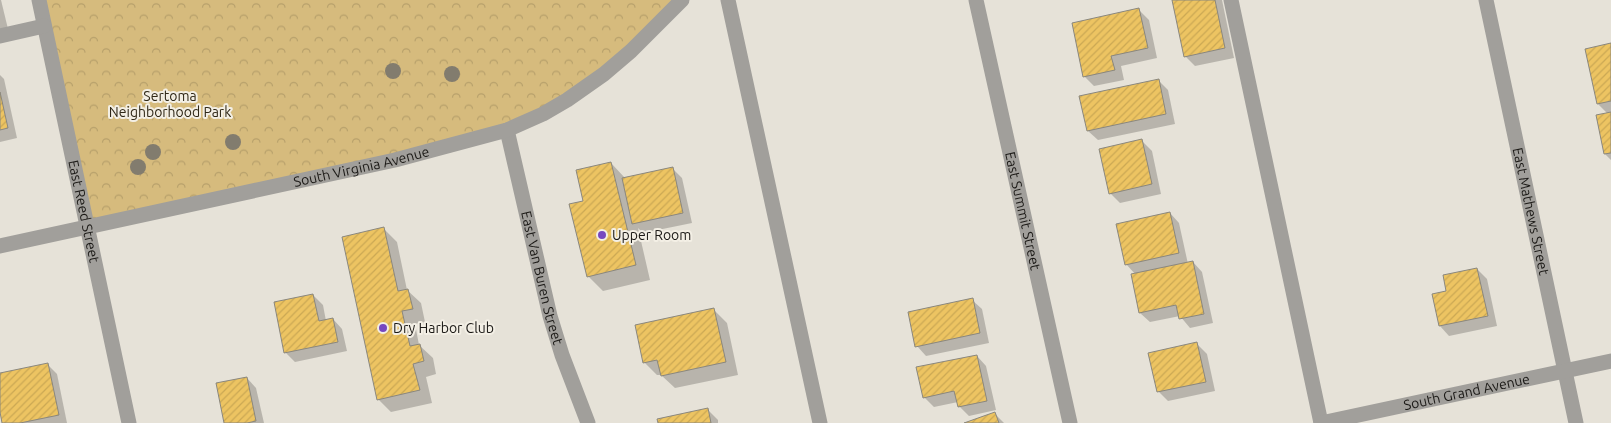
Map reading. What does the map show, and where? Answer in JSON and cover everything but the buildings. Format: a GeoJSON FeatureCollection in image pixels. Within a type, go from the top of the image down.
{"type":"FeatureCollection","features":[{"type":"Feature","properties":{"kind":"street","name":"East Reed Street"},"geometry":{"type":"LineString","coordinates":[[39,0],[128,423]]}},
{"type":"Feature","properties":{"kind":"street","name":"South Virginia Avenue"},"geometry":{"type":"LineString","coordinates":[[0,246],[395,160],[507,130],[551,110],[604,74],[648,35],[682,0]]}},
{"type":"Feature","properties":{"kind":"street"},"geometry":{"type":"LineString","coordinates":[[728,0],[820,423]]}},
{"type":"Feature","properties":{"kind":"street","name":"East Summit Street"},"geometry":{"type":"LineString","coordinates":[[976,0],[1070,423]]}},
{"type":"Feature","properties":{"kind":"street"},"geometry":{"type":"LineString","coordinates":[[1230,0],[1321,423]]}},
{"type":"Feature","properties":{"kind":"street","name":"East Mathews Street"},"geometry":{"type":"LineString","coordinates":[[1486,0],[1576,423]]}},
{"type":"Feature","properties":{"kind":"street"},"geometry":{"type":"LineString","coordinates":[[0,36],[44,26]]}},
{"type":"Feature","properties":{"kind":"street","name":"East Van Buren Street"},"geometry":{"type":"LineString","coordinates":[[507,130],[550,316],[562,355],[588,423]]}},
{"type":"Feature","properties":{"kind":"street","name":"South Grand Avenue"},"geometry":{"type":"LineString","coordinates":[[1321,423],[1611,361]]}},
{"type":"Feature","properties":{"kind":"green space","name":"Sertoma Neighborhood Park"},"geometry":{"type":"Polygon","coordinates":[[[39,0],[682,0],[631,51],[507,130],[87,228],[39,0]]]}},
{"type":"Feature","properties":{"kind":"place","name":"Upper Room"},"geometry":{"type":"Point","coordinates":[602,235]}},
{"type":"Feature","properties":{"kind":"place","name":"Dry Harbor Club"},"geometry":{"type":"Point","coordinates":[383,328]}}]}
